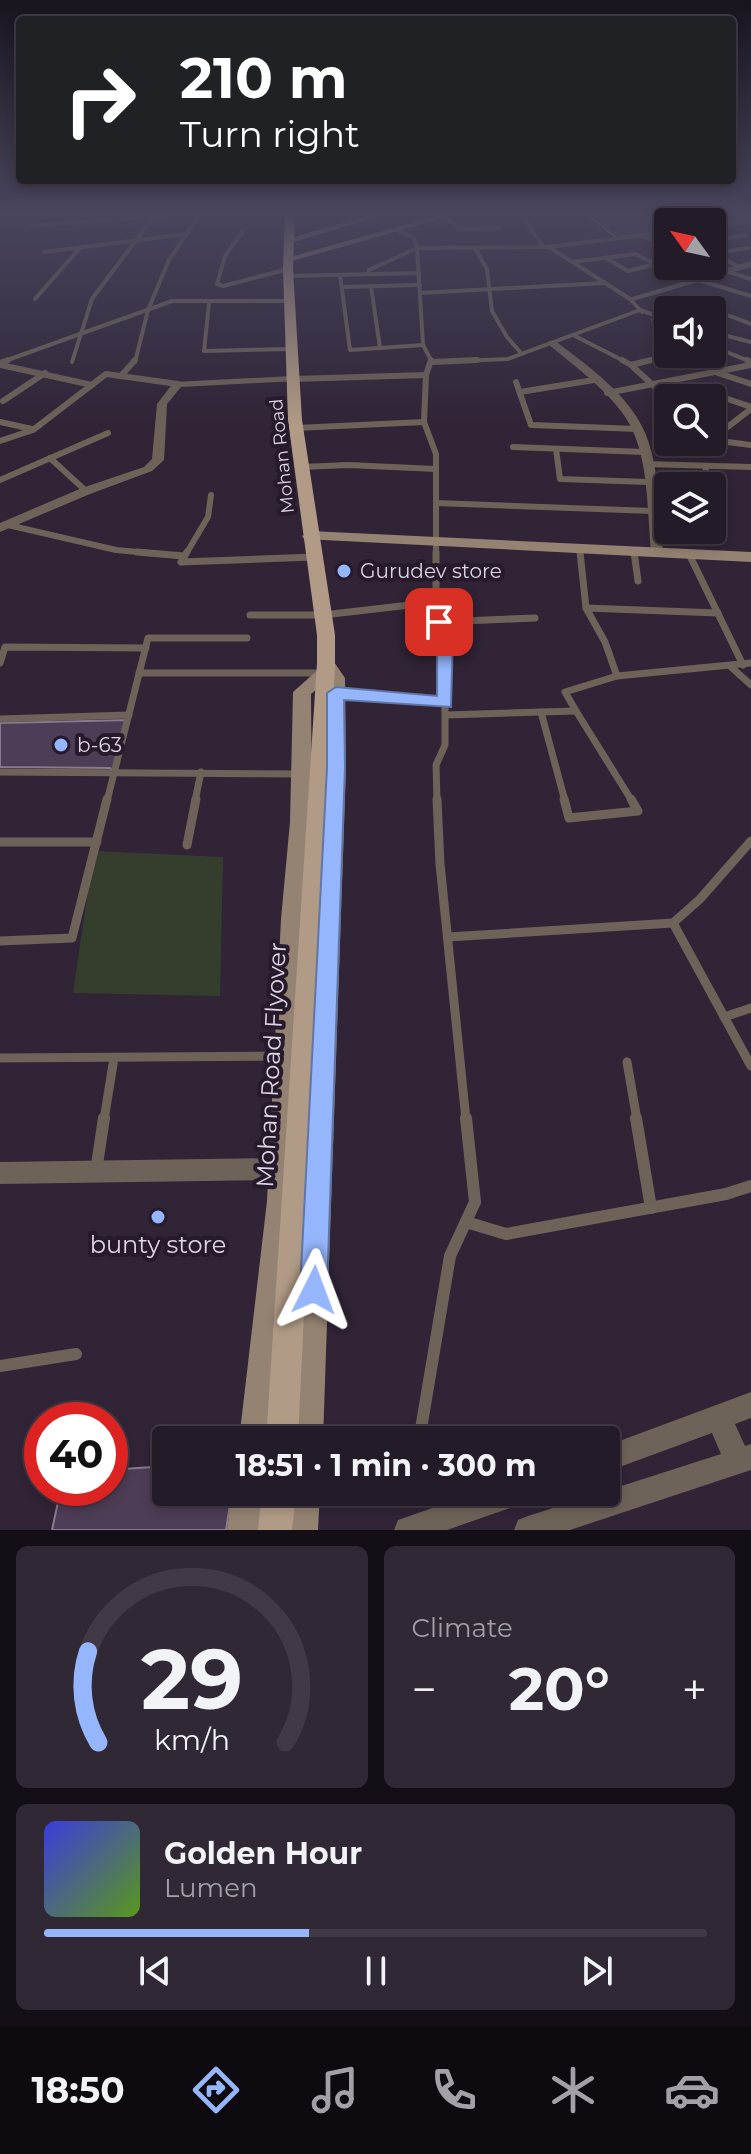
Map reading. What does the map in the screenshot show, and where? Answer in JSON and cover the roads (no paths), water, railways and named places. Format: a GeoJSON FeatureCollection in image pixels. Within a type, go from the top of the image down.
{"type":"FeatureCollection","features":[{"type":"Feature","properties":{"kind":"main road","name":"Mohan Road"},"geometry":{"type":"LineString","coordinates":[[288,284],[296,428],[323,615],[328,681]]}},
{"type":"Feature","properties":{"kind":"main road","name":"Mohan Road Flyover"},"geometry":{"type":"LineString","coordinates":[[283,1426],[321,727],[328,681]]}},
{"type":"Feature","properties":{"kind":"main road"},"geometry":{"type":"LineString","coordinates":[[275,1530],[278,1506]]}},
{"type":"Feature","properties":{"kind":"street"},"geometry":{"type":"LineString","coordinates":[[630,299],[682,284]]}},
{"type":"Feature","properties":{"kind":"street"},"geometry":{"type":"LineString","coordinates":[[552,343],[594,380],[638,429],[645,458],[657,552]]}},
{"type":"Feature","properties":{"kind":"street"},"geometry":{"type":"LineString","coordinates":[[4,526],[148,469],[158,460],[162,404],[178,384],[293,379]]}},
{"type":"Feature","properties":{"kind":"street"},"geometry":{"type":"LineString","coordinates":[[310,536],[657,552],[749,560]]}},
{"type":"Feature","properties":{"kind":"street"},"geometry":{"type":"LineString","coordinates":[[257,1426],[281,1201],[302,692],[328,681],[335,799],[308,1426]]}},
{"type":"Feature","properties":{"kind":"street"},"geometry":{"type":"LineString","coordinates":[[0,1173],[281,1169]]}},
{"type":"Feature","properties":{"kind":"street"},"geometry":{"type":"LineString","coordinates":[[620,1454],[751,1405]]}},
{"type":"Feature","properties":{"kind":"street"},"geometry":{"type":"LineString","coordinates":[[528,1530],[745,1459],[718,1417]]}},
{"type":"Feature","properties":{"kind":"street"},"geometry":{"type":"LineString","coordinates":[[244,1530],[247,1506]]}},
{"type":"Feature","properties":{"kind":"street"},"geometry":{"type":"LineString","coordinates":[[301,1530],[302,1506]]}},
{"type":"Feature","properties":{"kind":"street"},"geometry":{"type":"LineString","coordinates":[[408,1530],[477,1506]]}},
{"type":"Feature","properties":{"kind":"lane"},"geometry":{"type":"LineString","coordinates":[[35,299],[48,284]]}},
{"type":"Feature","properties":{"kind":"lane"},"geometry":{"type":"LineString","coordinates":[[72,362],[92,299],[103,284]]}},
{"type":"Feature","properties":{"kind":"lane"},"geometry":{"type":"LineString","coordinates":[[121,376],[135,362],[148,310],[159,284]]}},
{"type":"Feature","properties":{"kind":"lane"},"geometry":{"type":"LineString","coordinates":[[488,284],[492,311],[507,337],[522,354]]}},
{"type":"Feature","properties":{"kind":"lane"},"geometry":{"type":"LineString","coordinates":[[420,293],[581,284]]}},
{"type":"Feature","properties":{"kind":"lane"},"geometry":{"type":"LineString","coordinates":[[606,284],[654,318]]}},
{"type":"Feature","properties":{"kind":"lane"},"geometry":{"type":"LineString","coordinates":[[713,284],[751,296]]}},
{"type":"Feature","properties":{"kind":"lane"},"geometry":{"type":"LineString","coordinates":[[423,345],[350,350],[342,287],[420,285],[423,345],[432,362]]}},
{"type":"Feature","properties":{"kind":"lane"},"geometry":{"type":"LineString","coordinates":[[371,286],[380,348]]}},
{"type":"Feature","properties":{"kind":"lane"},"geometry":{"type":"LineString","coordinates":[[0,364],[172,301],[289,301]]}},
{"type":"Feature","properties":{"kind":"lane"},"geometry":{"type":"LineString","coordinates":[[209,303],[204,351],[292,349]]}},
{"type":"Feature","properties":{"kind":"lane"},"geometry":{"type":"LineString","coordinates":[[432,362],[508,359],[640,310],[654,315]]}},
{"type":"Feature","properties":{"kind":"lane"},"geometry":{"type":"LineString","coordinates":[[726,315],[751,324]]}},
{"type":"Feature","properties":{"kind":"lane"},"geometry":{"type":"LineString","coordinates":[[573,335],[631,365],[652,384]]}},
{"type":"Feature","properties":{"kind":"lane"},"geometry":{"type":"LineString","coordinates":[[726,336],[751,342]]}},
{"type":"Feature","properties":{"kind":"lane"},"geometry":{"type":"LineString","coordinates":[[726,352],[751,363]]}},
{"type":"Feature","properties":{"kind":"lane"},"geometry":{"type":"LineString","coordinates":[[631,365],[654,360]]}},
{"type":"Feature","properties":{"kind":"lane"},"geometry":{"type":"LineString","coordinates":[[422,1426],[450,1256],[475,1202],[448,937],[436,765],[445,745],[446,715],[445,635],[436,602],[436,454],[424,422],[426,375],[432,362]]}},
{"type":"Feature","properties":{"kind":"lane"},"geometry":{"type":"LineString","coordinates":[[607,393],[751,363]]}},
{"type":"Feature","properties":{"kind":"lane"},"geometry":{"type":"LineString","coordinates":[[0,364],[92,385]]}},
{"type":"Feature","properties":{"kind":"lane"},"geometry":{"type":"LineString","coordinates":[[715,372],[751,384]]}},
{"type":"Feature","properties":{"kind":"lane"},"geometry":{"type":"LineString","coordinates":[[3,401],[45,373]]}},
{"type":"Feature","properties":{"kind":"lane"},"geometry":{"type":"LineString","coordinates":[[0,441],[33,430],[106,374],[178,384]]}},
{"type":"Feature","properties":{"kind":"lane"},"geometry":{"type":"LineString","coordinates":[[293,379],[426,375]]}},
{"type":"Feature","properties":{"kind":"lane"},"geometry":{"type":"LineString","coordinates":[[520,392],[594,380]]}},
{"type":"Feature","properties":{"kind":"lane"},"geometry":{"type":"LineString","coordinates":[[516,382],[531,425],[638,429]]}},
{"type":"Feature","properties":{"kind":"lane"},"geometry":{"type":"LineString","coordinates":[[726,399],[751,408]]}},
{"type":"Feature","properties":{"kind":"lane"},"geometry":{"type":"LineString","coordinates":[[726,429],[751,408]]}},
{"type":"Feature","properties":{"kind":"lane"},"geometry":{"type":"LineString","coordinates":[[0,422],[33,430]]}},
{"type":"Feature","properties":{"kind":"lane"},"geometry":{"type":"LineString","coordinates":[[296,428],[424,422]]}},
{"type":"Feature","properties":{"kind":"lane"},"geometry":{"type":"LineString","coordinates":[[0,480],[108,433]]}},
{"type":"Feature","properties":{"kind":"lane"},"geometry":{"type":"LineString","coordinates":[[726,442],[751,445]]}},
{"type":"Feature","properties":{"kind":"lane"},"geometry":{"type":"LineString","coordinates":[[513,447],[705,466],[751,467]]}},
{"type":"Feature","properties":{"kind":"lane"},"geometry":{"type":"LineString","coordinates":[[556,449],[560,479],[648,482]]}},
{"type":"Feature","properties":{"kind":"lane"},"geometry":{"type":"LineString","coordinates":[[50,458],[86,491]]}},
{"type":"Feature","properties":{"kind":"lane"},"geometry":{"type":"LineString","coordinates":[[300,467],[348,465],[436,469]]}},
{"type":"Feature","properties":{"kind":"lane"},"geometry":{"type":"LineString","coordinates":[[705,466],[706,472]]}},
{"type":"Feature","properties":{"kind":"lane"},"geometry":{"type":"LineString","coordinates":[[211,495],[208,517],[181,562],[315,557]]}},
{"type":"Feature","properties":{"kind":"lane"},"geometry":{"type":"LineString","coordinates":[[436,503],[652,511]]}},
{"type":"Feature","properties":{"kind":"lane"},"geometry":{"type":"LineString","coordinates":[[4,526],[116,550],[184,556]]}},
{"type":"Feature","properties":{"kind":"lane"},"geometry":{"type":"LineString","coordinates":[[580,549],[586,608],[605,642],[617,676]]}},
{"type":"Feature","properties":{"kind":"lane"},"geometry":{"type":"LineString","coordinates":[[634,551],[638,581]]}},
{"type":"Feature","properties":{"kind":"lane"},"geometry":{"type":"LineString","coordinates":[[541,712],[569,818],[638,811],[565,692],[617,676],[747,664],[689,554]]}},
{"type":"Feature","properties":{"kind":"lane"},"geometry":{"type":"LineString","coordinates":[[250,615],[323,615],[436,602]]}},
{"type":"Feature","properties":{"kind":"lane"},"geometry":{"type":"LineString","coordinates":[[586,608],[718,613]]}},
{"type":"Feature","properties":{"kind":"lane"},"geometry":{"type":"LineString","coordinates":[[439,622],[535,618]]}},
{"type":"Feature","properties":{"kind":"lane"},"geometry":{"type":"LineString","coordinates":[[0,941],[72,938],[148,638],[247,638]]}},
{"type":"Feature","properties":{"kind":"lane"},"geometry":{"type":"LineString","coordinates":[[0,663],[5,647],[146,648]]}},
{"type":"Feature","properties":{"kind":"lane"},"geometry":{"type":"LineString","coordinates":[[731,667],[751,685]]}},
{"type":"Feature","properties":{"kind":"lane"},"geometry":{"type":"LineString","coordinates":[[139,673],[328,681],[445,703]]}},
{"type":"Feature","properties":{"kind":"lane"},"geometry":{"type":"LineString","coordinates":[[446,715],[576,711]]}},
{"type":"Feature","properties":{"kind":"lane"},"geometry":{"type":"LineString","coordinates":[[0,719],[129,715]]}},
{"type":"Feature","properties":{"kind":"lane"},"geometry":{"type":"LineString","coordinates":[[0,772],[301,774]]}},
{"type":"Feature","properties":{"kind":"lane"},"geometry":{"type":"LineString","coordinates":[[187,845],[201,772]]}},
{"type":"Feature","properties":{"kind":"lane"},"geometry":{"type":"LineString","coordinates":[[448,937],[673,923],[700,899],[751,841]]}},
{"type":"Feature","properties":{"kind":"lane"},"geometry":{"type":"LineString","coordinates":[[0,842],[97,842]]}},
{"type":"Feature","properties":{"kind":"lane"},"geometry":{"type":"LineString","coordinates":[[673,923],[751,1066]]}},
{"type":"Feature","properties":{"kind":"lane"},"geometry":{"type":"LineString","coordinates":[[724,1017],[751,1008]]}},
{"type":"Feature","properties":{"kind":"lane"},"geometry":{"type":"LineString","coordinates":[[0,1058],[286,1056]]}},
{"type":"Feature","properties":{"kind":"lane"},"geometry":{"type":"LineString","coordinates":[[96,1171],[114,1058]]}},
{"type":"Feature","properties":{"kind":"lane"},"geometry":{"type":"LineString","coordinates":[[627,1062],[651,1208]]}},
{"type":"Feature","properties":{"kind":"lane"},"geometry":{"type":"LineString","coordinates":[[466,1222],[506,1234],[726,1194],[751,1186]]}},
{"type":"Feature","properties":{"kind":"lane"},"geometry":{"type":"LineString","coordinates":[[0,1366],[76,1354]]}},
{"type":"Feature","properties":{"kind":"place","name":"Gurudev store"},"geometry":{"type":"Point","coordinates":[344,571]}},
{"type":"Feature","properties":{"kind":"place","name":"b-63"},"geometry":{"type":"Point","coordinates":[61,745]}},
{"type":"Feature","properties":{"kind":"place","name":"bunty store"},"geometry":{"type":"Point","coordinates":[158,1217]}}]}
